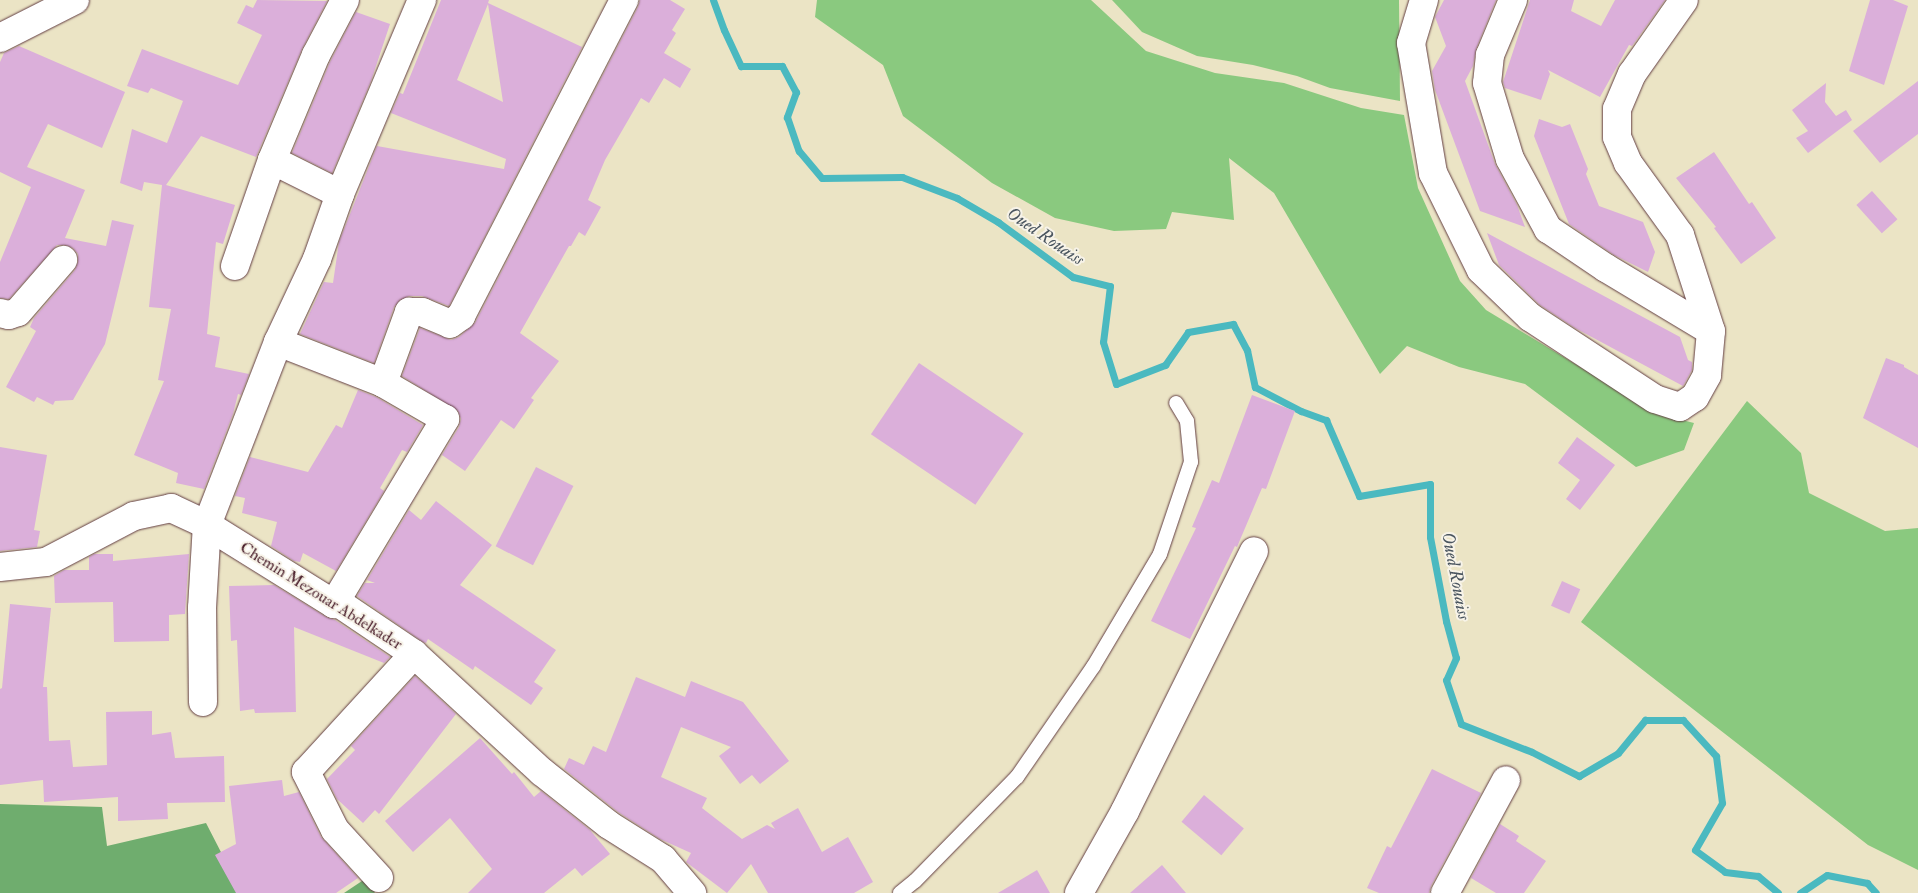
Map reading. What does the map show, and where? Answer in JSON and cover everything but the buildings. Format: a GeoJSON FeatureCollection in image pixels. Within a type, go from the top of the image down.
{"type":"FeatureCollection","features":[{"type":"Feature","properties":{"kind":"street"},"geometry":{"type":"LineString","coordinates":[[0,38],[75,0]]}},
{"type":"Feature","properties":{"kind":"street"},"geometry":{"type":"LineString","coordinates":[[235,266],[272,160],[316,55],[345,0]]}},
{"type":"Feature","properties":{"kind":"street"},"geometry":{"type":"LineString","coordinates":[[203,702],[202,608],[207,525],[278,342],[317,259],[340,194],[422,0]]}},
{"type":"Feature","properties":{"kind":"street"},"geometry":{"type":"LineString","coordinates":[[383,383],[409,312],[422,312],[450,324],[461,316],[624,0]]}},
{"type":"Feature","properties":{"kind":"street"},"geometry":{"type":"LineString","coordinates":[[1424,0],[1411,43],[1433,173],[1481,270],[1530,317],[1656,399],[1680,407],[1695,397],[1707,375],[1711,331],[1680,235],[1628,163],[1617,137],[1617,109],[1632,74],[1684,0]]}},
{"type":"Feature","properties":{"kind":"street"},"geometry":{"type":"LineString","coordinates":[[1513,0],[1490,55],[1487,83],[1510,158],[1548,229],[1606,268],[1711,331]]}},
{"type":"Feature","properties":{"kind":"street"},"geometry":{"type":"LineString","coordinates":[[272,160],[340,194]]}},
{"type":"Feature","properties":{"kind":"street"},"geometry":{"type":"LineString","coordinates":[[0,313],[9,315],[18,312],[63,260]]}},
{"type":"Feature","properties":{"kind":"street"},"geometry":{"type":"LineString","coordinates":[[278,342],[383,383],[445,419],[334,604]]}},
{"type":"Feature","properties":{"kind":"street","name":"Chemin Mezouar Abdelkader"},"geometry":{"type":"LineString","coordinates":[[0,567],[46,562],[134,516],[171,508],[207,525],[334,604],[340,604],[414,654],[542,772],[609,825],[663,859],[692,893]]}},
{"type":"Feature","properties":{"kind":"street"},"geometry":{"type":"LineString","coordinates":[[1079,893],[1125,811],[1254,551]]}},
{"type":"Feature","properties":{"kind":"street"},"geometry":{"type":"LineString","coordinates":[[379,878],[335,830],[306,772],[414,654]]}},
{"type":"Feature","properties":{"kind":"street"},"geometry":{"type":"LineString","coordinates":[[1446,893],[1506,780]]}},
{"type":"Feature","properties":{"kind":"lane"},"geometry":{"type":"LineString","coordinates":[[900,893],[915,881],[1017,777],[1093,667],[1160,554],[1191,462],[1187,421],[1176,403]]}},
{"type":"Feature","properties":{"kind":"green space"},"geometry":{"type":"Polygon","coordinates":[[[817,0],[1091,0],[1146,51],[1215,73],[1284,83],[1361,108],[1404,115],[1418,188],[1460,281],[1486,310],[1658,414],[1694,423],[1684,450],[1636,467],[1525,384],[1459,367],[1407,346],[1380,374],[1274,193],[1229,158],[1234,220],[1172,212],[1166,229],[1114,231],[1055,218],[992,183],[903,116],[883,65],[815,17],[817,0]]]}},
{"type":"Feature","properties":{"kind":"green space"},"geometry":{"type":"Polygon","coordinates":[[[1112,0],[1399,0],[1400,101],[1330,88],[1297,76],[1253,65],[1197,56],[1142,32],[1112,0]]]}},
{"type":"Feature","properties":{"kind":"green space"},"geometry":{"type":"Polygon","coordinates":[[[1747,401],[1801,453],[1809,493],[1885,531],[1918,528],[1918,870],[1868,845],[1581,622],[1747,401]]]}},
{"type":"Feature","properties":{"kind":"green space"},"geometry":{"type":"Polygon","coordinates":[[[0,804],[102,807],[107,846],[206,823],[242,893],[0,893],[0,804]]]}},
{"type":"Feature","properties":{"kind":"green space"},"geometry":{"type":"Polygon","coordinates":[[[365,879],[375,893],[344,893],[365,879]]]}},
{"type":"Feature","properties":{"kind":"waterway","name":"Oued Rouaiss"},"geometry":{"type":"LineString","coordinates":[[713,0],[724,30],[741,66],[782,66],[796,92],[787,117],[799,151],[822,178],[902,177],[957,198],[998,222],[1073,277],[1110,286],[1103,342],[1116,384],[1165,365],[1188,332],[1233,324],[1247,350],[1255,387],[1301,411],[1326,420],[1359,496],[1430,484],[1430,537],[1446,621],[1456,658],[1446,680],[1461,724],[1532,752],[1579,776],[1618,753],[1645,720],[1683,720],[1716,756],[1722,803],[1695,850],[1725,872],[1758,876],[1778,893]]}},
{"type":"Feature","properties":{"kind":"waterway","name":"Oued Rouaiss"},"geometry":{"type":"LineString","coordinates":[[1800,893],[1827,875],[1867,883],[1876,893]]}}]}
